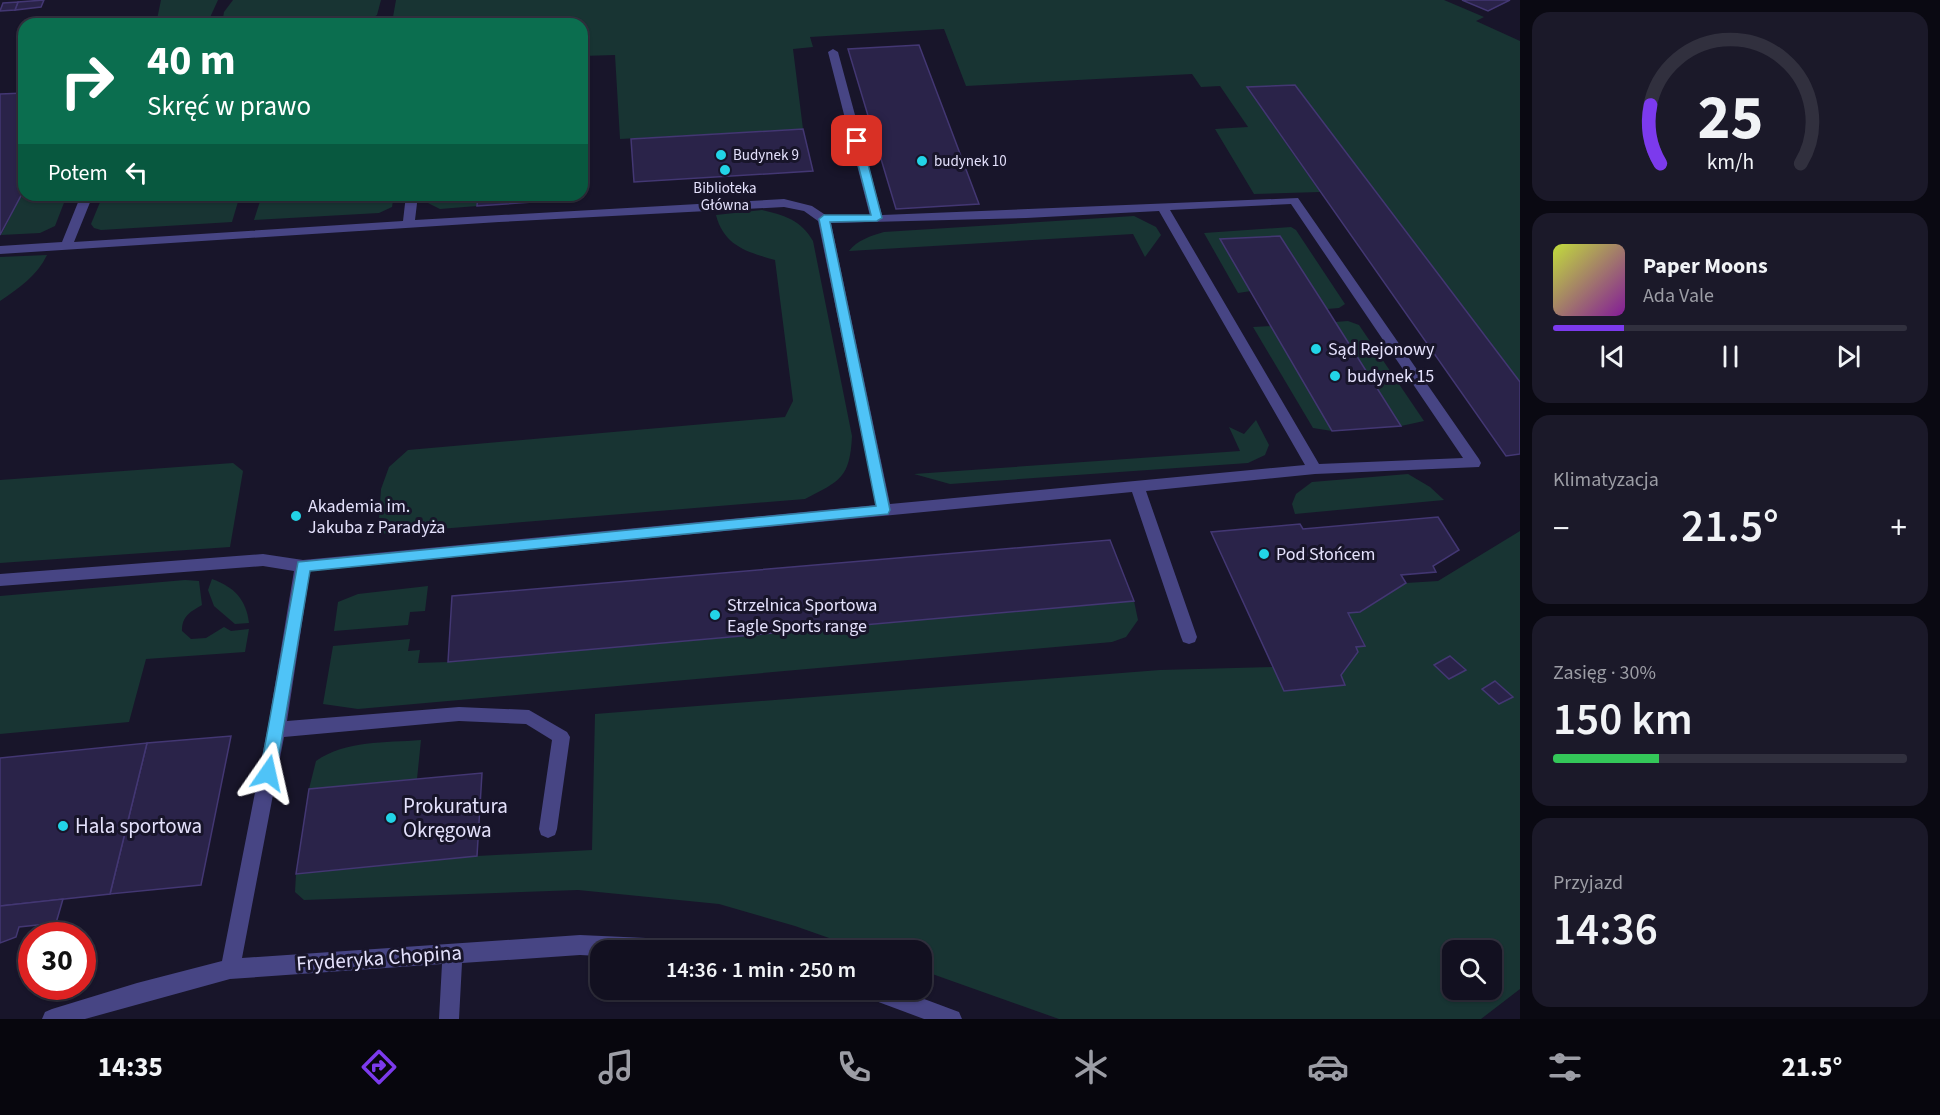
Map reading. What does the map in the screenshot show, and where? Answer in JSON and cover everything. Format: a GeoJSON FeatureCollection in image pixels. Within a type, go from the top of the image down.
{"type":"FeatureCollection","features":[{"type":"Feature","properties":{"kind":"street"},"geometry":{"type":"LineString","coordinates":[[833,52],[877,218]]}},
{"type":"Feature","properties":{"kind":"street"},"geometry":{"type":"LineString","coordinates":[[0,250],[409,223],[784,203],[808,208],[824,219],[847,220],[1163,208],[1294,200],[1474,464],[1315,469],[303,566],[263,560],[0,580]]}},
{"type":"Feature","properties":{"kind":"street"},"geometry":{"type":"LineString","coordinates":[[67,245],[85,201]]}},
{"type":"Feature","properties":{"kind":"street"},"geometry":{"type":"LineString","coordinates":[[409,223],[411,201]]}},
{"type":"Feature","properties":{"kind":"street"},"geometry":{"type":"LineString","coordinates":[[1163,208],[1315,469]]}},
{"type":"Feature","properties":{"kind":"street"},"geometry":{"type":"LineString","coordinates":[[824,219],[884,510]]}},
{"type":"Feature","properties":{"kind":"street"},"geometry":{"type":"LineString","coordinates":[[1137,486],[1189,637]]}},
{"type":"Feature","properties":{"kind":"street"},"geometry":{"type":"LineString","coordinates":[[230,969],[276,730],[303,566]]}},
{"type":"Feature","properties":{"kind":"street"},"geometry":{"type":"LineString","coordinates":[[276,730],[459,714],[529,717],[561,737],[548,829]]}},
{"type":"Feature","properties":{"kind":"street","name":"Fryderyka Chopina"},"geometry":{"type":"LineString","coordinates":[[52,1019],[137,993],[230,969],[453,952],[590,945]]}},
{"type":"Feature","properties":{"kind":"street"},"geometry":{"type":"LineString","coordinates":[[449,1019],[453,952]]}},
{"type":"Feature","properties":{"kind":"street"},"geometry":{"type":"LineString","coordinates":[[900,1000],[952,1019]]}},
{"type":"Feature","properties":{"kind":"green space"},"geometry":{"type":"Polygon","coordinates":[[[161,0],[218,0],[210,18],[157,18],[161,0]]]}},
{"type":"Feature","properties":{"kind":"green space"},"geometry":{"type":"Polygon","coordinates":[[[233,0],[381,0],[377,15],[372,18],[223,18],[224,12],[233,0]]]}},
{"type":"Feature","properties":{"kind":"green space"},"geometry":{"type":"Polygon","coordinates":[[[396,0],[1444,0],[1484,17],[1476,21],[1520,41],[1520,382],[1295,85],[1247,88],[1320,192],[1254,194],[1215,129],[1248,127],[1220,86],[1201,87],[1192,74],[966,86],[944,29],[810,37],[813,47],[793,49],[803,129],[620,139],[615,55],[588,56],[588,18],[393,17],[396,0]]]}},
{"type":"Feature","properties":{"kind":"green space"},"geometry":{"type":"Polygon","coordinates":[[[18,201],[65,201],[55,226],[40,233],[1,235],[18,201]]]}},
{"type":"Feature","properties":{"kind":"green space"},"geometry":{"type":"Polygon","coordinates":[[[101,201],[238,201],[232,222],[101,230],[94,228],[91,224],[101,201]]]}},
{"type":"Feature","properties":{"kind":"green space"},"geometry":{"type":"Polygon","coordinates":[[[260,201],[393,201],[392,207],[379,213],[254,220],[260,201]]]}},
{"type":"Feature","properties":{"kind":"green space"},"geometry":{"type":"Polygon","coordinates":[[[428,201],[477,201],[477,206],[440,209],[428,201]]]}},
{"type":"Feature","properties":{"kind":"green space"},"geometry":{"type":"Polygon","coordinates":[[[762,210],[778,214],[797,223],[813,241],[852,436],[849,461],[835,482],[805,499],[378,534],[381,489],[389,467],[408,450],[785,417],[793,401],[775,260],[755,254],[731,241],[720,226],[716,215],[762,210]]]}},
{"type":"Feature","properties":{"kind":"green space"},"geometry":{"type":"Polygon","coordinates":[[[1134,216],[1156,227],[1161,235],[1145,257],[1133,234],[849,251],[860,241],[884,232],[1134,216]]]}},
{"type":"Feature","properties":{"kind":"green space"},"geometry":{"type":"Polygon","coordinates":[[[1291,227],[1296,230],[1345,304],[1339,308],[1327,309],[1280,236],[1221,240],[1251,291],[1238,293],[1204,233],[1291,227]]]}},
{"type":"Feature","properties":{"kind":"green space"},"geometry":{"type":"Polygon","coordinates":[[[47,255],[33,275],[0,301],[0,257],[47,255]]]}},
{"type":"Feature","properties":{"kind":"green space"},"geometry":{"type":"Polygon","coordinates":[[[1348,321],[1359,325],[1424,421],[1401,426],[1335,322],[1348,321]]]}},
{"type":"Feature","properties":{"kind":"green space"},"geometry":{"type":"Polygon","coordinates":[[[1271,326],[1332,431],[1313,428],[1253,327],[1271,326]]]}},
{"type":"Feature","properties":{"kind":"green space"},"geometry":{"type":"Polygon","coordinates":[[[1256,420],[1269,445],[1265,455],[1248,463],[950,484],[914,474],[1240,451],[1229,427],[1244,434],[1256,420]]]}},
{"type":"Feature","properties":{"kind":"green space"},"geometry":{"type":"Polygon","coordinates":[[[233,463],[243,471],[230,547],[0,563],[0,480],[233,463]]]}},
{"type":"Feature","properties":{"kind":"green space"},"geometry":{"type":"Polygon","coordinates":[[[1408,474],[1430,487],[1444,500],[1295,514],[1292,504],[1296,494],[1312,482],[1408,474]]]}},
{"type":"Feature","properties":{"kind":"green space"},"geometry":{"type":"Polygon","coordinates":[[[1520,531],[1520,989],[1481,1019],[1059,1019],[932,974],[932,940],[835,940],[719,904],[578,890],[304,900],[295,892],[296,874],[477,856],[592,850],[595,714],[1160,670],[1273,667],[1345,685],[1341,675],[1358,652],[1356,647],[1365,645],[1348,613],[1361,612],[1406,583],[1438,581],[1520,531]]]}},
{"type":"Feature","properties":{"kind":"green space"},"geometry":{"type":"Polygon","coordinates":[[[212,579],[227,586],[238,595],[245,607],[249,623],[235,624],[214,606],[208,590],[212,579]]]}},
{"type":"Feature","properties":{"kind":"green space"},"geometry":{"type":"Polygon","coordinates":[[[185,580],[199,581],[202,605],[185,618],[182,631],[191,639],[206,638],[224,627],[231,631],[249,629],[245,652],[146,659],[129,722],[0,734],[0,596],[185,580]]]}},
{"type":"Feature","properties":{"kind":"green space"},"geometry":{"type":"Polygon","coordinates":[[[428,586],[425,611],[410,612],[408,625],[334,631],[338,602],[358,594],[428,586]]]}},
{"type":"Feature","properties":{"kind":"green space"},"geometry":{"type":"Polygon","coordinates":[[[1134,601],[1138,620],[1126,637],[1112,642],[358,709],[323,704],[333,646],[410,639],[408,651],[420,650],[418,663],[448,662],[1134,601]]]}},
{"type":"Feature","properties":{"kind":"green space"},"geometry":{"type":"Polygon","coordinates":[[[421,740],[417,779],[309,789],[316,761],[328,754],[366,744],[421,740]]]}},
{"type":"Feature","properties":{"kind":"building"},"geometry":{"type":"Polygon","coordinates":[[[44,0],[41,7],[15,10],[18,2],[44,0]]]}},
{"type":"Feature","properties":{"kind":"building"},"geometry":{"type":"Polygon","coordinates":[[[1462,0],[1510,0],[1488,11],[1462,0]]]}},
{"type":"Feature","properties":{"kind":"building"},"geometry":{"type":"Polygon","coordinates":[[[18,2],[15,10],[0,11],[3,3],[18,2]]]}},
{"type":"Feature","properties":{"kind":"building","name":"budynek 10"},"geometry":{"type":"Polygon","coordinates":[[[919,45],[979,204],[896,209],[848,49],[919,45]]]}},
{"type":"Feature","properties":{"kind":"building"},"geometry":{"type":"Polygon","coordinates":[[[1295,85],[1520,382],[1520,454],[1506,456],[1247,87],[1295,85]]]}},
{"type":"Feature","properties":{"kind":"building"},"geometry":{"type":"Polygon","coordinates":[[[18,93],[18,201],[0,235],[0,94],[18,93]]]}},
{"type":"Feature","properties":{"kind":"building","name":"Budynek 9"},"geometry":{"type":"Polygon","coordinates":[[[803,129],[813,171],[634,182],[631,139],[803,129]]]}},
{"type":"Feature","properties":{"kind":"building"},"geometry":{"type":"Polygon","coordinates":[[[477,201],[547,201],[477,206],[477,201]]]}},
{"type":"Feature","properties":{"kind":"building","name":"budynek 15"},"geometry":{"type":"Polygon","coordinates":[[[1280,236],[1401,426],[1332,431],[1220,239],[1280,236]]]}},
{"type":"Feature","properties":{"kind":"building"},"geometry":{"type":"Polygon","coordinates":[[[1438,517],[1459,550],[1433,566],[1436,572],[1401,575],[1406,583],[1360,612],[1348,613],[1365,646],[1356,647],[1358,652],[1341,675],[1345,685],[1284,691],[1211,532],[1300,524],[1303,529],[1438,517]]]}},
{"type":"Feature","properties":{"kind":"building","name":"Strzelnica Sportowa Eagle Sports range"},"geometry":{"type":"Polygon","coordinates":[[[1110,540],[1134,601],[448,662],[452,596],[1110,540]]]}},
{"type":"Feature","properties":{"kind":"building"},"geometry":{"type":"Polygon","coordinates":[[[1450,656],[1466,670],[1449,679],[1434,665],[1450,656]]]}},
{"type":"Feature","properties":{"kind":"building"},"geometry":{"type":"Polygon","coordinates":[[[1495,681],[1513,697],[1499,704],[1482,689],[1495,681]]]}},
{"type":"Feature","properties":{"kind":"building"},"geometry":{"type":"Polygon","coordinates":[[[231,736],[201,885],[110,894],[147,743],[231,736]]]}},
{"type":"Feature","properties":{"kind":"building","name":"Hala sportowa"},"geometry":{"type":"Polygon","coordinates":[[[147,743],[110,894],[0,906],[0,758],[147,743]]]}},
{"type":"Feature","properties":{"kind":"building"},"geometry":{"type":"Polygon","coordinates":[[[482,773],[477,856],[296,874],[309,789],[482,773]]]}},
{"type":"Feature","properties":{"kind":"building"},"geometry":{"type":"Polygon","coordinates":[[[63,899],[56,922],[18,922],[16,937],[0,943],[0,906],[63,899]]]}},
{"type":"Feature","properties":{"kind":"place","name":"Budynek 9"},"geometry":{"type":"Point","coordinates":[721,155]}},
{"type":"Feature","properties":{"kind":"place","name":"budynek 10"},"geometry":{"type":"Point","coordinates":[922,161]}},
{"type":"Feature","properties":{"kind":"place","name":"Biblioteka Główna"},"geometry":{"type":"Point","coordinates":[725,170]}},
{"type":"Feature","properties":{"kind":"place","name":"Sąd Rejonowy"},"geometry":{"type":"Point","coordinates":[1316,349]}},
{"type":"Feature","properties":{"kind":"place","name":"budynek 15"},"geometry":{"type":"Point","coordinates":[1335,376]}},
{"type":"Feature","properties":{"kind":"place","name":"Akademia im. Jakuba z Paradyża"},"geometry":{"type":"Point","coordinates":[296,516]}},
{"type":"Feature","properties":{"kind":"place","name":"Pod Słońcem"},"geometry":{"type":"Point","coordinates":[1264,554]}},
{"type":"Feature","properties":{"kind":"place","name":"Strzelnica Sportowa Eagle Sports range"},"geometry":{"type":"Point","coordinates":[715,615]}},
{"type":"Feature","properties":{"kind":"place","name":"Prokuratura Okręgowa"},"geometry":{"type":"Point","coordinates":[391,818]}},
{"type":"Feature","properties":{"kind":"place","name":"Hala sportowa"},"geometry":{"type":"Point","coordinates":[63,826]}},
{"type":"Feature","properties":{"kind":"route"},"geometry":{"type":"LineString","coordinates":[[268,773],[303,566],[884,510],[824,219],[877,218],[857,141]]}}]}
